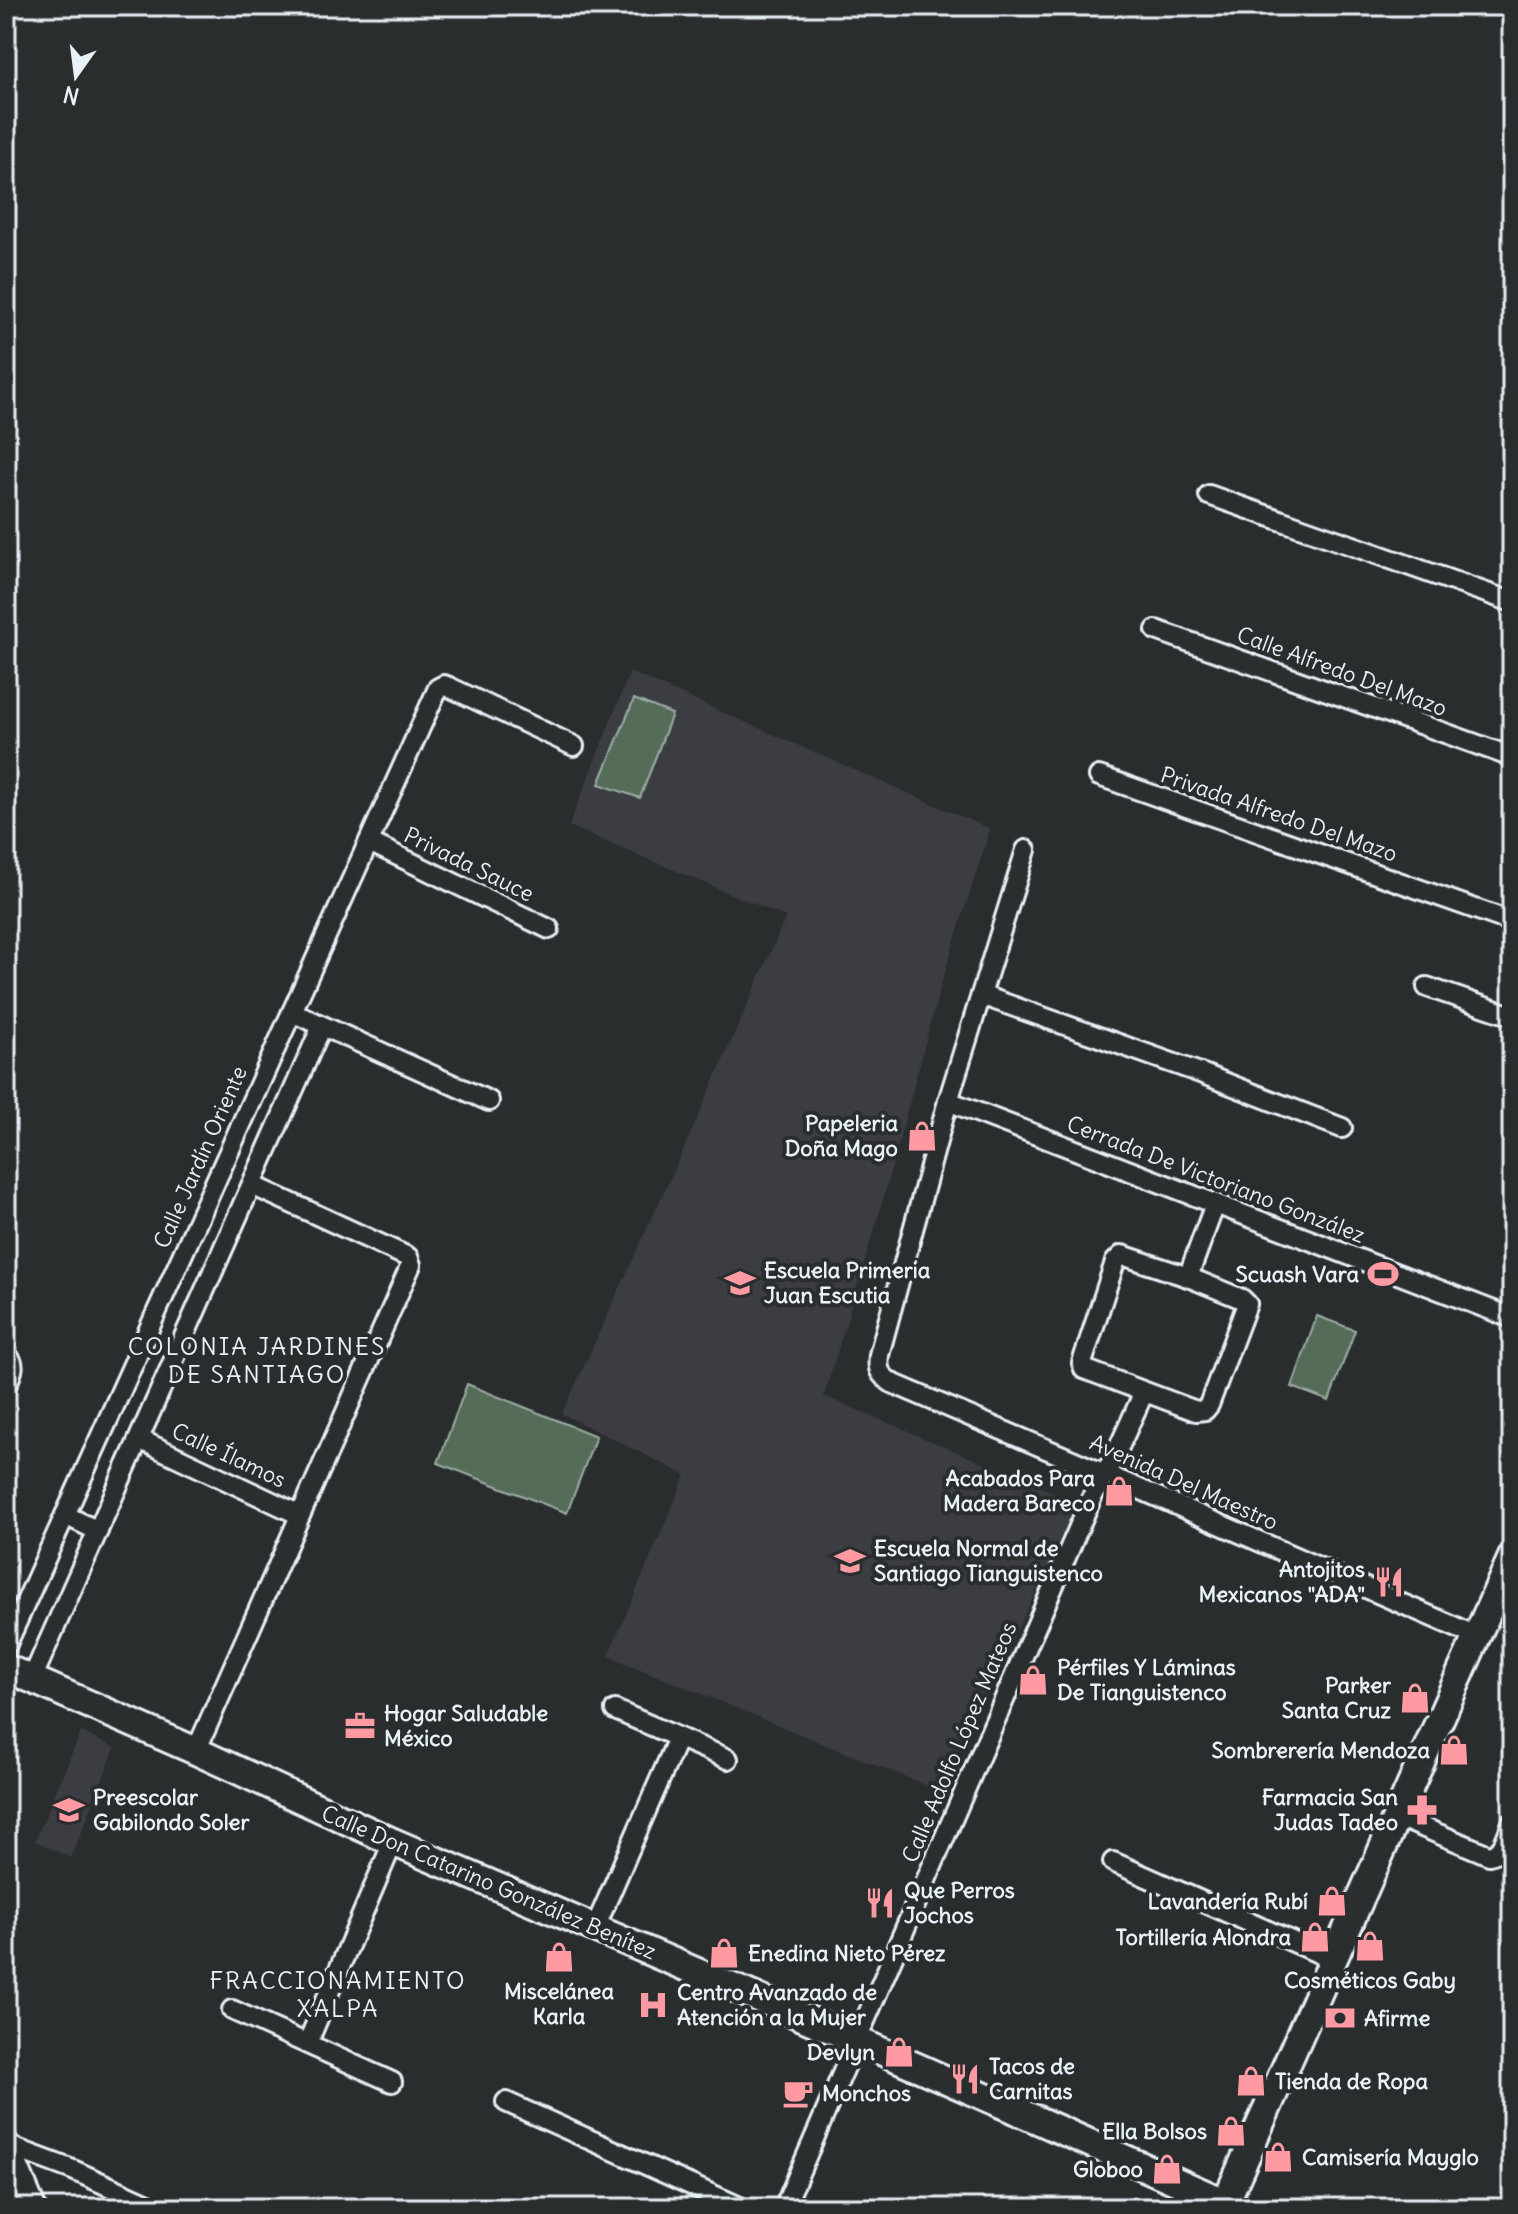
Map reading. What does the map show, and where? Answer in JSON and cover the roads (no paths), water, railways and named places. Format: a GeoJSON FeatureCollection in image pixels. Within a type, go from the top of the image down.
{"type":"FeatureCollection","features":[{"type":"Feature","properties":{"kind":"main road"},"geometry":{"type":"LineString","coordinates":[[1228,2206],[1512,1557]]}},
{"type":"Feature","properties":{"kind":"main road","name":"Calle Don Catarino González Benítez"},"geometry":{"type":"LineString","coordinates":[[6,1668],[393,1842],[856,2040],[1228,2206]]}},
{"type":"Feature","properties":{"kind":"street"},"geometry":{"type":"LineString","coordinates":[[1209,495],[1512,602]]}},
{"type":"Feature","properties":{"kind":"street","name":"Calle Alfredo Del Mazo"},"geometry":{"type":"LineString","coordinates":[[1156,630],[1512,757]]}},
{"type":"Feature","properties":{"kind":"street","name":"Calle Jardín Oriente"},"geometry":{"type":"LineString","coordinates":[[6,1646],[438,688],[444,685],[449,687],[574,746]]}},
{"type":"Feature","properties":{"kind":"street","name":"Privada Alfredo Del Mazo"},"geometry":{"type":"LineString","coordinates":[[1099,776],[1512,922]]}},
{"type":"Feature","properties":{"kind":"street","name":"Privada Sauce"},"geometry":{"type":"LineString","coordinates":[[369,842],[549,929]]}},
{"type":"Feature","properties":{"kind":"street"},"geometry":{"type":"LineString","coordinates":[[948,1101],[1026,850]]}},
{"type":"Feature","properties":{"kind":"street"},"geometry":{"type":"LineString","coordinates":[[1427,987],[1512,1016]]}},
{"type":"Feature","properties":{"kind":"street"},"geometry":{"type":"LineString","coordinates":[[981,995],[1203,1074],[1342,1128]]}},
{"type":"Feature","properties":{"kind":"street"},"geometry":{"type":"LineString","coordinates":[[292,1012],[489,1101]]}},
{"type":"Feature","properties":{"kind":"street"},"geometry":{"type":"LineString","coordinates":[[32,1679],[322,1026]]}},
{"type":"Feature","properties":{"kind":"street","name":"Cerrada De Victoriano González"},"geometry":{"type":"LineString","coordinates":[[948,1101],[1512,1318]]}},
{"type":"Feature","properties":{"kind":"street","name":"Avenida Del Maestro"},"geometry":{"type":"LineString","coordinates":[[948,1101],[879,1355],[877,1367],[882,1376],[892,1383],[1476,1636]]}},
{"type":"Feature","properties":{"kind":"street"},"geometry":{"type":"LineString","coordinates":[[196,1751],[411,1265],[408,1257],[252,1185]]}},
{"type":"Feature","properties":{"kind":"street"},"geometry":{"type":"LineString","coordinates":[[1188,1277],[1215,1204]]}},
{"type":"Feature","properties":{"kind":"street"},"geometry":{"type":"LineString","coordinates":[[1122,1255],[1188,1277],[1242,1299],[1247,1304],[1205,1410],[1196,1411],[1087,1371],[1082,1366],[1115,1262],[1122,1255]]}},
{"type":"Feature","properties":{"kind":"street"},"geometry":{"type":"LineString","coordinates":[[6,1355],[14,1367],[6,1386]]}},
{"type":"Feature","properties":{"kind":"street","name":"Calle Adolfo López Mateos"},"geometry":{"type":"LineString","coordinates":[[784,2208],[1092,1497],[1144,1392]]}},
{"type":"Feature","properties":{"kind":"street","name":"Calle Ílamos"},"geometry":{"type":"LineString","coordinates":[[139,1439],[300,1515]]}},
{"type":"Feature","properties":{"kind":"street"},"geometry":{"type":"LineString","coordinates":[[65,1515],[98,1531]]}},
{"type":"Feature","properties":{"kind":"street"},"geometry":{"type":"LineString","coordinates":[[615,1710],[728,1759]]}},
{"type":"Feature","properties":{"kind":"street"},"geometry":{"type":"LineString","coordinates":[[595,1928],[678,1738]]}},
{"type":"Feature","properties":{"kind":"street"},"geometry":{"type":"LineString","coordinates":[[1398,1817],[1489,1855],[1500,1850],[1512,1823]]}},
{"type":"Feature","properties":{"kind":"street"},"geometry":{"type":"LineString","coordinates":[[308,2042],[393,1842]]}},
{"type":"Feature","properties":{"kind":"street"},"geometry":{"type":"LineString","coordinates":[[1113,1862],[1334,1960]]}},
{"type":"Feature","properties":{"kind":"street"},"geometry":{"type":"LineString","coordinates":[[232,2010],[392,2082]]}},
{"type":"Feature","properties":{"kind":"street"},"geometry":{"type":"LineString","coordinates":[[506,2102],[742,2208]]}},
{"type":"Feature","properties":{"kind":"street"},"geometry":{"type":"LineString","coordinates":[[6,2144],[33,2208]]}},
{"type":"Feature","properties":{"kind":"street"},"geometry":{"type":"LineString","coordinates":[[6,2144],[157,2208]]}},
{"type":"Feature","properties":{"kind":"place","name":"Papeleria Doña Mago"},"geometry":{"type":"Point","coordinates":[922,1136]}},
{"type":"Feature","properties":{"kind":"place","name":"Scuash Vara"},"geometry":{"type":"Point","coordinates":[1383,1274]}},
{"type":"Feature","properties":{"kind":"place","name":"Escuela Primeria Juan Escutia"},"geometry":{"type":"Point","coordinates":[740,1283]}},
{"type":"Feature","properties":{"kind":"place","name":"Acabados Para Madera Bareco"},"geometry":{"type":"Point","coordinates":[1119,1491]}},
{"type":"Feature","properties":{"kind":"place","name":"Escuela Normal de Santiago Tianguistenco"},"geometry":{"type":"Point","coordinates":[850,1561]}},
{"type":"Feature","properties":{"kind":"place","name":"Antojitos Mexicanos \"ADA\""},"geometry":{"type":"Point","coordinates":[1389,1582]}},
{"type":"Feature","properties":{"kind":"place","name":"Pérfiles Y Láminas De Tianguistenco"},"geometry":{"type":"Point","coordinates":[1033,1680]}},
{"type":"Feature","properties":{"kind":"place","name":"Parker Santa Cruz"},"geometry":{"type":"Point","coordinates":[1415,1698]}},
{"type":"Feature","properties":{"kind":"place","name":"Hogar Saludable México"},"geometry":{"type":"Point","coordinates":[360,1726]}},
{"type":"Feature","properties":{"kind":"place","name":"Sombrerería Mendoza"},"geometry":{"type":"Point","coordinates":[1454,1750]}},
{"type":"Feature","properties":{"kind":"place","name":"Preescolar Gabilondo Soler"},"geometry":{"type":"Point","coordinates":[69,1810]}},
{"type":"Feature","properties":{"kind":"place","name":"Farmacia San Judas Tadeo"},"geometry":{"type":"Point","coordinates":[1422,1810]}},
{"type":"Feature","properties":{"kind":"place","name":"Lavandería Rubí"},"geometry":{"type":"Point","coordinates":[1332,1901]}},
{"type":"Feature","properties":{"kind":"place","name":"Que Perros Jochos"},"geometry":{"type":"Point","coordinates":[880,1903]}},
{"type":"Feature","properties":{"kind":"place","name":"Tortillería Alondra"},"geometry":{"type":"Point","coordinates":[1315,1937]}},
{"type":"Feature","properties":{"kind":"place","name":"Cosméticos Gaby"},"geometry":{"type":"Point","coordinates":[1370,1946]}},
{"type":"Feature","properties":{"kind":"place","name":"Enedina Nieto Pérez"},"geometry":{"type":"Point","coordinates":[724,1953]}},
{"type":"Feature","properties":{"kind":"place","name":"Miscelánea Karla"},"geometry":{"type":"Point","coordinates":[559,1957]}},
{"type":"Feature","properties":{"kind":"place","name":"Centro Avanzado de Atención a la Mujer"},"geometry":{"type":"Point","coordinates":[653,2005]}},
{"type":"Feature","properties":{"kind":"place","name":"Afirme"},"geometry":{"type":"Point","coordinates":[1340,2018]}},
{"type":"Feature","properties":{"kind":"place","name":"Devlyn"},"geometry":{"type":"Point","coordinates":[899,2052]}},
{"type":"Feature","properties":{"kind":"place","name":"Tacos de Carnitas"},"geometry":{"type":"Point","coordinates":[965,2079]}},
{"type":"Feature","properties":{"kind":"place","name":"Tienda de Ropa"},"geometry":{"type":"Point","coordinates":[1251,2081]}},
{"type":"Feature","properties":{"kind":"place","name":"Monchos"},"geometry":{"type":"Point","coordinates":[798,2093]}},
{"type":"Feature","properties":{"kind":"place","name":"Ella Bolsos"},"geometry":{"type":"Point","coordinates":[1231,2131]}},
{"type":"Feature","properties":{"kind":"place","name":"Camisería Mayglo"},"geometry":{"type":"Point","coordinates":[1278,2157]}},
{"type":"Feature","properties":{"kind":"place","name":"Globoo"},"geometry":{"type":"Point","coordinates":[1167,2169]}},
{"type":"Feature","properties":{"kind":"district","name":"COLONIA JARDINES DE SANTIAGO"},"geometry":{"type":"Point","coordinates":[257,1361]}},
{"type":"Feature","properties":{"kind":"district","name":"FRACCIONAMIENTO XALPA"},"geometry":{"type":"Point","coordinates":[338,1995]}}]}
